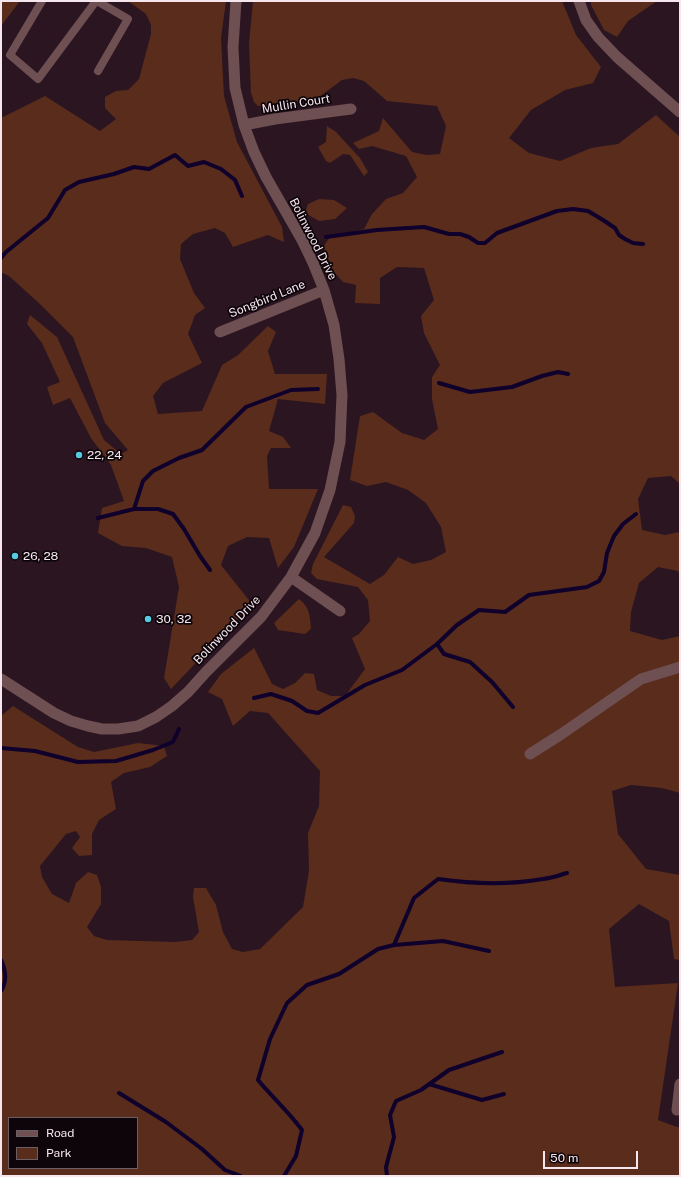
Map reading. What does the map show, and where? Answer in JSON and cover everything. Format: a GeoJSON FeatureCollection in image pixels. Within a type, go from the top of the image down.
{"type":"FeatureCollection","features":[{"type":"Feature","properties":{"kind":"street","name":"Bolinwood Drive"},"geometry":{"type":"LineString","coordinates":[[1,679],[54,713],[71,721],[88,726],[102,729],[118,729],[138,726],[156,717],[188,692],[211,666],[261,617],[291,577],[315,533],[330,490],[340,442],[342,395],[334,325],[324,290],[313,263],[257,159],[244,125],[235,88],[233,47],[236,1]]}},
{"type":"Feature","properties":{"kind":"street"},"geometry":{"type":"LineString","coordinates":[[579,1],[586,20],[598,37],[617,57],[680,112]]}},
{"type":"Feature","properties":{"kind":"street","name":"Mullin Court"},"geometry":{"type":"LineString","coordinates":[[244,125],[275,119],[351,109]]}},
{"type":"Feature","properties":{"kind":"street","name":"Songbird Lane"},"geometry":{"type":"LineString","coordinates":[[220,332],[324,290]]}},
{"type":"Feature","properties":{"kind":"street"},"geometry":{"type":"LineString","coordinates":[[291,577],[340,611]]}},
{"type":"Feature","properties":{"kind":"street"},"geometry":{"type":"LineString","coordinates":[[530,754],[641,679],[680,667]]}},
{"type":"Feature","properties":{"kind":"street"},"geometry":{"type":"LineString","coordinates":[[677,1110],[680,1084]]}},
{"type":"Feature","properties":{"kind":"lane"},"geometry":{"type":"LineString","coordinates":[[42,1],[10,55],[38,78],[97,1],[128,19],[98,71]]}},
{"type":"Feature","properties":{"kind":"green space"},"geometry":{"type":"Polygon","coordinates":[[[1,1],[20,1],[1,26],[1,1]]]}},
{"type":"Feature","properties":{"kind":"green space"},"geometry":{"type":"Polygon","coordinates":[[[128,1],[226,1],[221,38],[224,96],[237,142],[282,227],[284,242],[268,235],[233,247],[225,233],[215,228],[193,234],[181,244],[180,259],[194,293],[205,308],[195,315],[188,334],[202,363],[163,383],[153,396],[158,414],[202,411],[222,365],[238,355],[268,326],[276,332],[268,351],[275,374],[327,374],[325,404],[278,399],[269,431],[283,437],[291,448],[271,448],[267,456],[269,489],[318,489],[294,547],[278,568],[269,538],[247,537],[228,546],[221,565],[252,604],[171,689],[164,678],[179,587],[172,557],[146,548],[122,546],[98,533],[102,508],[124,501],[111,465],[91,438],[70,398],[53,405],[47,387],[60,382],[42,343],[27,324],[30,315],[57,337],[104,440],[121,454],[128,450],[105,423],[73,337],[9,276],[1,272],[1,118],[45,96],[100,131],[116,119],[105,108],[105,97],[116,91],[128,90],[139,79],[151,34],[151,25],[146,14],[128,1]]]}},
{"type":"Feature","properties":{"kind":"green space"},"geometry":{"type":"Polygon","coordinates":[[[253,1],[562,1],[576,35],[601,67],[593,83],[565,90],[531,110],[509,138],[529,153],[560,161],[591,148],[618,144],[656,115],[680,137],[680,484],[671,476],[648,478],[638,499],[642,530],[665,535],[680,532],[680,575],[678,571],[658,567],[639,583],[631,612],[630,631],[662,640],[680,636],[680,793],[662,788],[631,785],[612,791],[618,834],[646,869],[680,875],[680,960],[674,959],[669,921],[639,904],[609,929],[615,987],[678,983],[658,1120],[680,1127],[680,1176],[1,1176],[1,716],[13,706],[78,747],[94,752],[138,743],[164,746],[167,756],[150,767],[124,773],[111,782],[116,809],[99,820],[92,834],[92,855],[79,856],[72,848],[80,837],[76,831],[66,834],[40,866],[42,877],[52,894],[69,903],[76,883],[88,872],[97,875],[101,887],[101,904],[87,927],[94,936],[107,940],[175,942],[192,940],[199,932],[193,897],[194,888],[206,888],[216,905],[223,932],[232,949],[243,952],[260,949],[303,907],[309,871],[308,833],[319,806],[320,771],[268,713],[250,711],[233,726],[222,699],[208,692],[221,674],[254,648],[272,684],[283,689],[295,683],[305,673],[314,674],[317,690],[331,696],[345,696],[365,669],[352,638],[359,634],[370,621],[368,600],[358,587],[317,579],[311,573],[313,564],[343,505],[351,507],[355,516],[354,523],[324,557],[370,584],[384,575],[398,557],[413,564],[431,560],[446,552],[441,527],[426,503],[408,490],[386,482],[367,486],[350,480],[360,416],[373,412],[402,433],[424,440],[438,429],[432,399],[432,377],[440,365],[424,333],[421,316],[434,300],[424,268],[397,267],[380,278],[380,304],[355,303],[356,285],[343,282],[334,272],[323,247],[330,237],[364,229],[372,214],[386,199],[403,193],[417,177],[406,156],[372,146],[359,149],[353,143],[379,131],[383,118],[412,152],[427,155],[440,154],[446,126],[437,106],[387,101],[364,81],[353,78],[342,80],[319,97],[266,107],[258,106],[254,102],[251,93],[249,44],[253,1]]]}},
{"type":"Feature","properties":{"kind":"green space"},"geometry":{"type":"Polygon","coordinates":[[[591,1],[657,1],[628,21],[617,37],[604,30],[591,5],[591,1]]]}},
{"type":"Feature","properties":{"kind":"green space"},"geometry":{"type":"Polygon","coordinates":[[[327,126],[336,132],[360,158],[368,172],[364,176],[350,155],[343,154],[330,163],[326,161],[318,147],[326,142],[327,126]]]}},
{"type":"Feature","properties":{"kind":"green space"},"geometry":{"type":"Polygon","coordinates":[[[319,199],[334,200],[347,208],[335,219],[319,221],[305,213],[308,204],[319,199]]]}},
{"type":"Feature","properties":{"kind":"green space"},"geometry":{"type":"Polygon","coordinates":[[[299,599],[305,605],[310,616],[311,629],[305,634],[278,630],[274,623],[299,599]]]}},
{"type":"Feature","properties":{"kind":"waterway"},"geometry":{"type":"LineString","coordinates":[[1,258],[6,252],[48,218],[65,190],[79,182],[114,174],[134,167],[149,169],[175,155],[188,166],[204,162],[221,169],[235,180],[242,196]]}},
{"type":"Feature","properties":{"kind":"waterway"},"geometry":{"type":"LineString","coordinates":[[326,237],[377,230],[424,227],[449,234],[460,234],[469,237],[478,243],[485,243],[497,233],[557,211],[573,209],[588,211],[615,228],[619,235],[625,239],[633,243],[643,244]]}},
{"type":"Feature","properties":{"kind":"waterway"},"geometry":{"type":"LineString","coordinates":[[439,383],[470,392],[512,387],[558,372],[568,374]]}},
{"type":"Feature","properties":{"kind":"waterway"},"geometry":{"type":"LineString","coordinates":[[134,509],[143,481],[153,471],[179,458],[202,450],[246,407],[291,390],[318,389]]}},
{"type":"Feature","properties":{"kind":"waterway"},"geometry":{"type":"LineString","coordinates":[[98,518],[134,509],[158,509],[173,514],[210,570]]}},
{"type":"Feature","properties":{"kind":"waterway"},"geometry":{"type":"LineString","coordinates":[[254,698],[271,694],[292,701],[307,711],[318,713],[365,685],[402,670],[437,644],[457,625],[479,610],[505,612],[529,595],[587,587],[599,581],[604,572],[607,553],[614,536],[623,524],[636,514]]}},
{"type":"Feature","properties":{"kind":"waterway"},"geometry":{"type":"LineString","coordinates":[[437,644],[444,654],[470,662],[492,682],[513,707]]}},
{"type":"Feature","properties":{"kind":"waterway"},"geometry":{"type":"LineString","coordinates":[[1,748],[35,751],[78,762],[116,761],[153,750],[173,742],[179,729]]}},
{"type":"Feature","properties":{"kind":"waterway"},"geometry":{"type":"LineString","coordinates":[[394,945],[414,898],[438,879],[478,883],[504,883],[546,879],[567,873]]}},
{"type":"Feature","properties":{"kind":"waterway"},"geometry":{"type":"LineString","coordinates":[[284,1176],[296,1156],[302,1130],[258,1080],[270,1039],[287,1003],[307,985],[339,974],[378,949],[394,945],[443,941],[489,951]]}},
{"type":"Feature","properties":{"kind":"waterway"},"geometry":{"type":"LineString","coordinates":[[1,960],[5,976],[1,991]]}},
{"type":"Feature","properties":{"kind":"waterway"},"geometry":{"type":"LineString","coordinates":[[387,1176],[386,1167],[394,1137],[390,1115],[396,1101],[421,1090],[449,1070],[502,1052]]}},
{"type":"Feature","properties":{"kind":"waterway"},"geometry":{"type":"LineString","coordinates":[[429,1084],[482,1100],[504,1094]]}},
{"type":"Feature","properties":{"kind":"waterway"},"geometry":{"type":"LineString","coordinates":[[119,1093],[166,1122],[202,1149],[225,1170],[241,1176]]}},
{"type":"Feature","properties":{"kind":"place","name":"22, 24"},"geometry":{"type":"Point","coordinates":[79,455]}},
{"type":"Feature","properties":{"kind":"place","name":"26, 28"},"geometry":{"type":"Point","coordinates":[15,556]}},
{"type":"Feature","properties":{"kind":"place","name":"30, 32"},"geometry":{"type":"Point","coordinates":[148,619]}}]}
